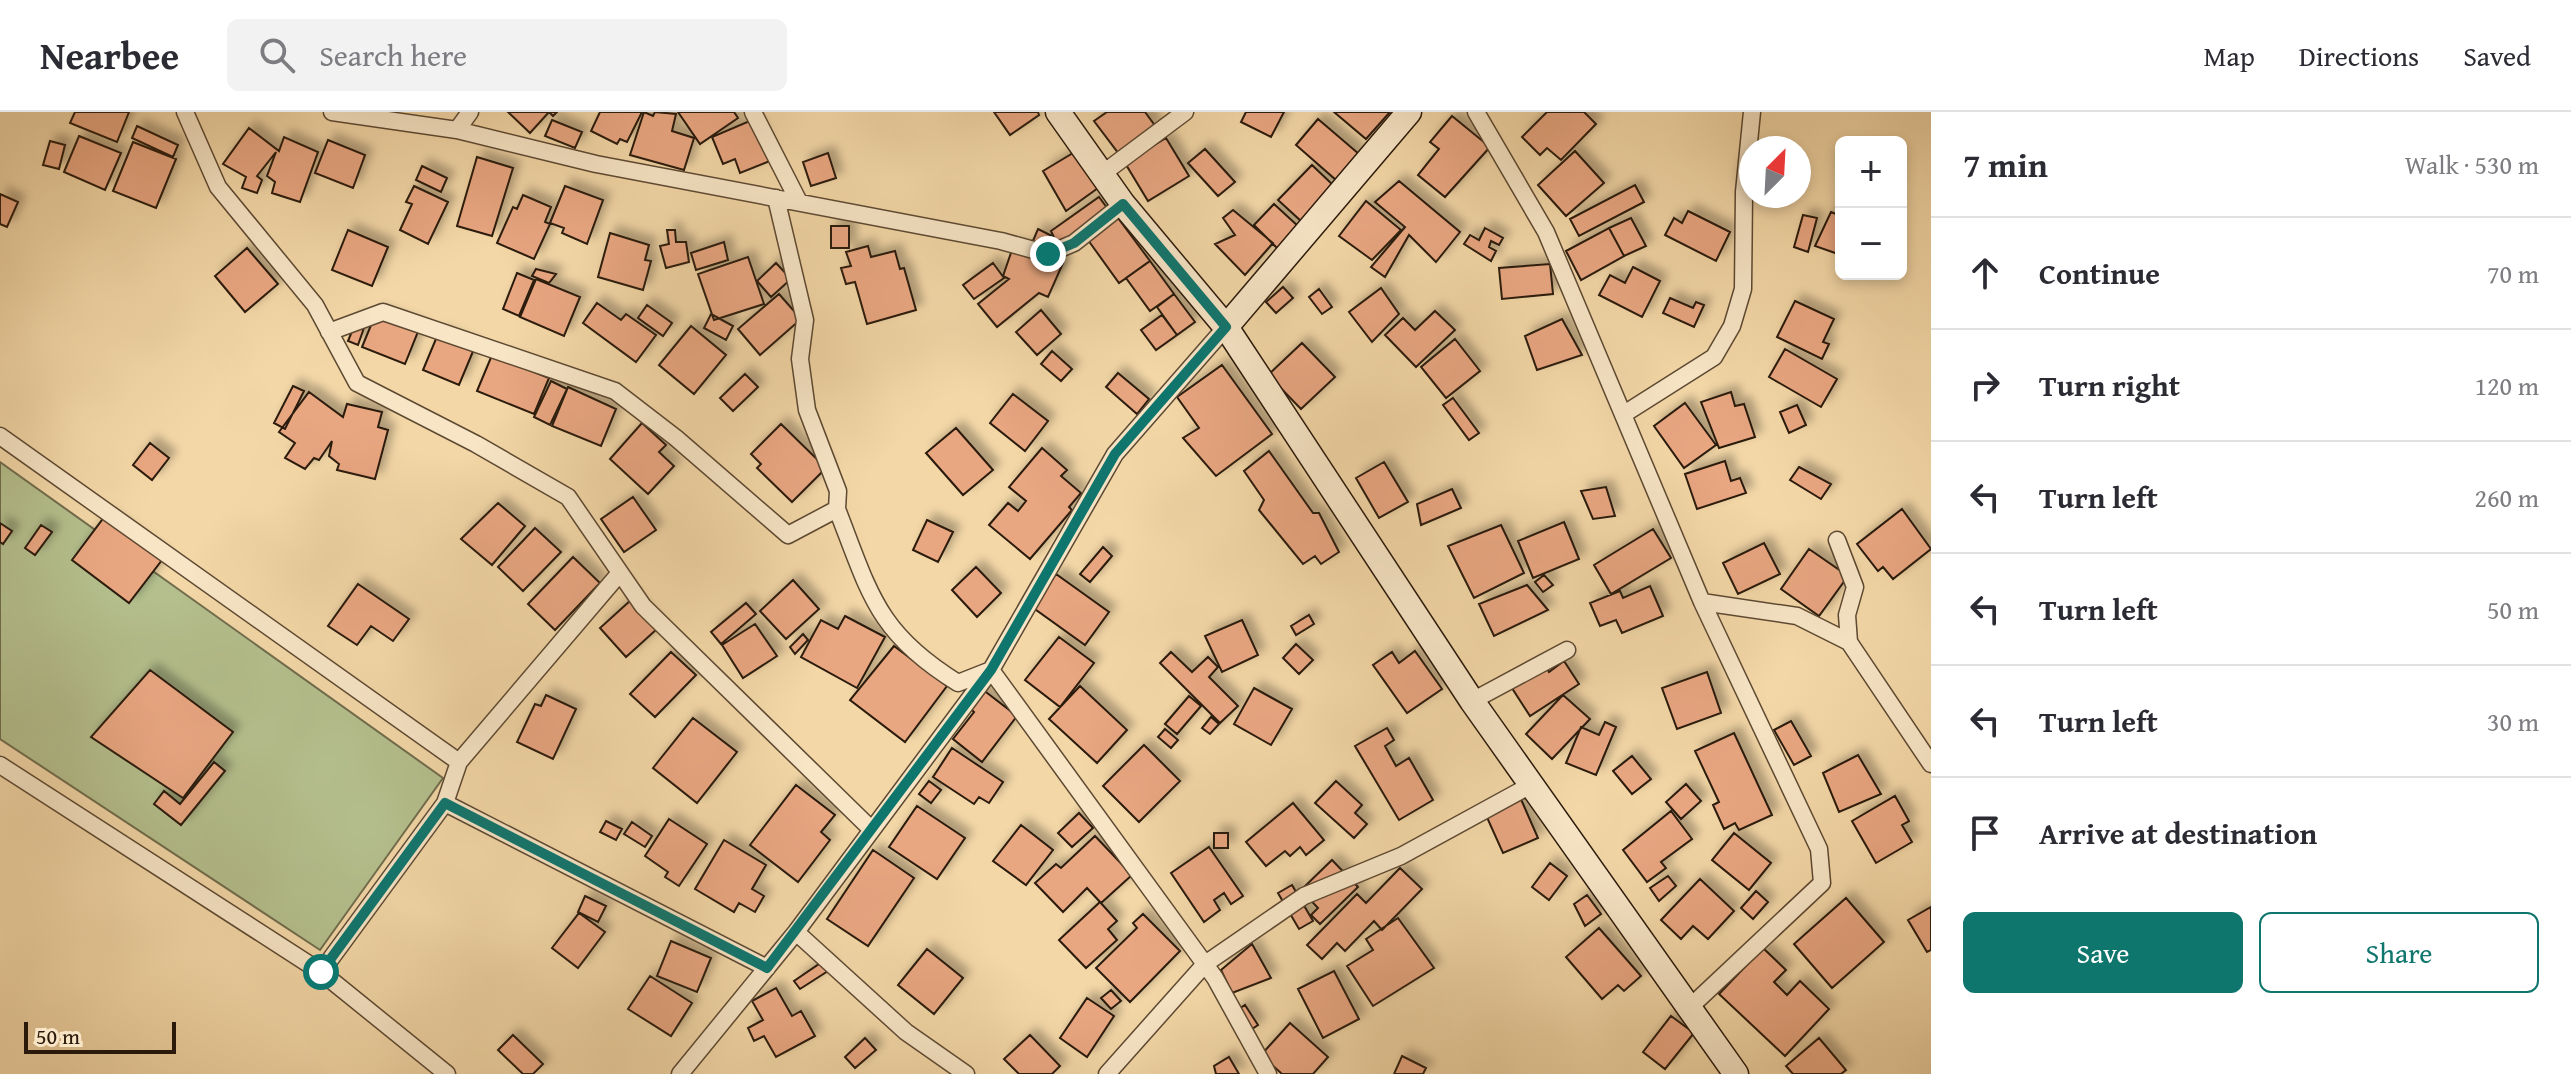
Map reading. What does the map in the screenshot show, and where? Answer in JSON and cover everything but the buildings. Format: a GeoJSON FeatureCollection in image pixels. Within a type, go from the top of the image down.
{"type":"FeatureCollection","features":[{"type":"Feature","properties":{"kind":"street"},"geometry":{"type":"LineString","coordinates":[[185,112],[218,187],[315,305],[357,383],[476,444],[568,497],[643,606],[871,829]]}},
{"type":"Feature","properties":{"kind":"street"},"geometry":{"type":"LineString","coordinates":[[332,112],[457,130],[596,164],[1001,241],[1048,254],[1074,243],[1123,204]]}},
{"type":"Feature","properties":{"kind":"street"},"geometry":{"type":"LineString","coordinates":[[457,130],[470,112]]}},
{"type":"Feature","properties":{"kind":"street"},"geometry":{"type":"LineString","coordinates":[[753,112],[799,202]]}},
{"type":"Feature","properties":{"kind":"street"},"geometry":{"type":"LineString","coordinates":[[1058,112],[1123,204],[1226,327],[1472,701],[1736,1074]]}},
{"type":"Feature","properties":{"kind":"street"},"geometry":{"type":"LineString","coordinates":[[1102,174],[1185,112]]}},
{"type":"Feature","properties":{"kind":"street"},"geometry":{"type":"LineString","coordinates":[[680,1074],[796,932],[991,670],[1115,454],[1409,112]]}},
{"type":"Feature","properties":{"kind":"street"},"geometry":{"type":"LineString","coordinates":[[1476,112],[1546,232],[1702,602],[1819,849],[1822,883],[1688,1009]]}},
{"type":"Feature","properties":{"kind":"street"},"geometry":{"type":"LineString","coordinates":[[1624,414],[1714,357],[1732,326],[1743,289],[1744,192],[1752,112]]}},
{"type":"Feature","properties":{"kind":"street"},"geometry":{"type":"LineString","coordinates":[[776,198],[805,320],[800,359],[807,410],[838,491],[837,509],[881,617],[918,659],[958,683],[991,670]]}},
{"type":"Feature","properties":{"kind":"street"},"geometry":{"type":"LineString","coordinates":[[329,332],[383,312],[615,391],[676,438],[788,535],[837,509]]}},
{"type":"Feature","properties":{"kind":"street"},"geometry":{"type":"LineString","coordinates":[[0,436],[459,762]]}},
{"type":"Feature","properties":{"kind":"street"},"geometry":{"type":"LineString","coordinates":[[1837,540],[1855,587],[1847,615],[1849,642],[1923,758],[1931,764]]}},
{"type":"Feature","properties":{"kind":"street"},"geometry":{"type":"LineString","coordinates":[[321,972],[445,803],[459,762],[619,574]]}},
{"type":"Feature","properties":{"kind":"street"},"geometry":{"type":"LineString","coordinates":[[1702,602],[1797,616],[1849,642]]}},
{"type":"Feature","properties":{"kind":"street"},"geometry":{"type":"LineString","coordinates":[[1472,701],[1567,650]]}},
{"type":"Feature","properties":{"kind":"street"},"geometry":{"type":"LineString","coordinates":[[991,670],[1205,964],[1268,1074]]}},
{"type":"Feature","properties":{"kind":"street"},"geometry":{"type":"LineString","coordinates":[[0,765],[321,972],[447,1074]]}},
{"type":"Feature","properties":{"kind":"street"},"geometry":{"type":"LineString","coordinates":[[1107,1074],[1205,964],[1304,896],[1401,856],[1531,785]]}},
{"type":"Feature","properties":{"kind":"street"},"geometry":{"type":"LineString","coordinates":[[445,803],[767,968]]}},
{"type":"Feature","properties":{"kind":"street"},"geometry":{"type":"LineString","coordinates":[[796,932],[906,1032],[966,1074]]}},
{"type":"Feature","properties":{"kind":"green space"},"geometry":{"type":"Polygon","coordinates":[[[0,462],[443,778],[320,950],[0,739],[0,462]]]}},
{"type":"Feature","properties":{"kind":"route"},"geometry":{"type":"LineString","coordinates":[[321,972],[445,803],[767,968],[991,670],[1115,454],[1226,327],[1123,204],[1074,243],[1048,254]]}}]}
